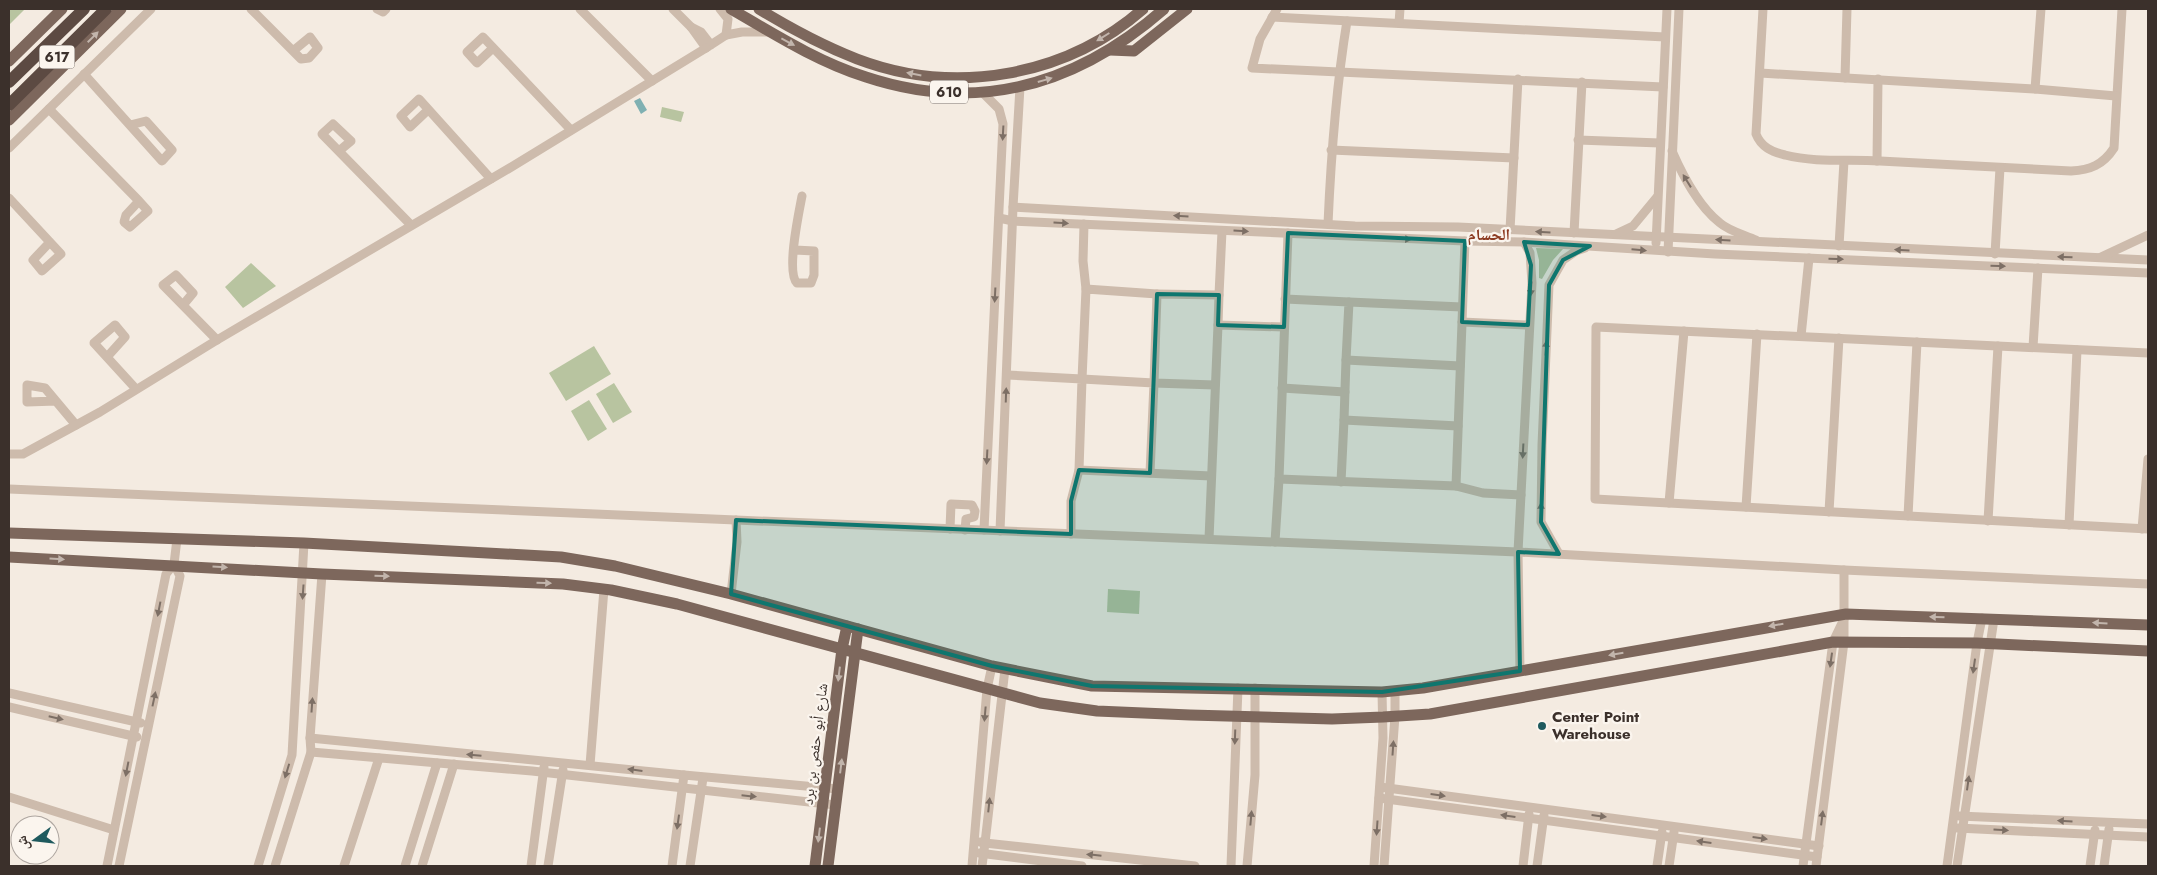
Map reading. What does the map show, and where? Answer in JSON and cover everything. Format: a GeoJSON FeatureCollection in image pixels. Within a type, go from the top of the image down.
{"type":"FeatureCollection","features":[{"type":"Feature","properties":{"kind":"highway","name":"617"},"geometry":{"type":"LineString","coordinates":[[9,82],[84,9]]}},
{"type":"Feature","properties":{"kind":"highway","name":"617"},"geometry":{"type":"LineString","coordinates":[[9,105],[106,9]]}},
{"type":"Feature","properties":{"kind":"main road"},"geometry":{"type":"LineString","coordinates":[[9,61],[62,9]]}},
{"type":"Feature","properties":{"kind":"main road"},"geometry":{"type":"LineString","coordinates":[[9,120],[121,9]]}},
{"type":"Feature","properties":{"kind":"main road","name":"610"},"geometry":{"type":"LineString","coordinates":[[731,9],[770,32],[844,69],[883,82],[935,92],[982,92],[1020,87],[1056,77],[1110,50],[1135,34],[1164,9]]}},
{"type":"Feature","properties":{"kind":"main road","name":"610"},"geometry":{"type":"LineString","coordinates":[[759,9],[821,43],[858,59],[922,76],[968,77],[1014,73],[1063,58],[1098,40],[1143,9]]}},
{"type":"Feature","properties":{"kind":"main road"},"geometry":{"type":"LineString","coordinates":[[1110,50],[1134,51],[1186,9]]}},
{"type":"Feature","properties":{"kind":"main road"},"geometry":{"type":"LineString","coordinates":[[9,109],[47,80],[73,56]]}},
{"type":"Feature","properties":{"kind":"main road"},"geometry":{"type":"LineString","coordinates":[[9,533],[304,543],[561,557],[615,566],[731,594],[992,666],[1092,686],[1382,692],[1520,671],[1846,614],[2148,625]]}},
{"type":"Feature","properties":{"kind":"main road"},"geometry":{"type":"LineString","coordinates":[[9,557],[174,564],[322,574],[564,584],[604,589],[678,604],[1040,703],[1097,711],[1332,719],[1430,714],[1839,642],[1990,643],[2148,651]]}},
{"type":"Feature","properties":{"kind":"main road","name":"شارع أبو حفص بن برد"},"geometry":{"type":"LineString","coordinates":[[815,866],[842,649],[853,627]]}},
{"type":"Feature","properties":{"kind":"main road","name":"شارع أبو حفص بن برد"},"geometry":{"type":"LineString","coordinates":[[828,866],[855,652],[853,627]]}},
{"type":"Feature","properties":{"kind":"street"},"geometry":{"type":"LineString","coordinates":[[9,148],[151,9]]}},
{"type":"Feature","properties":{"kind":"street"},"geometry":{"type":"LineString","coordinates":[[252,9],[293,51]]}},
{"type":"Feature","properties":{"kind":"street"},"geometry":{"type":"LineString","coordinates":[[377,9],[383,12],[386,9]]}},
{"type":"Feature","properties":{"kind":"street"},"geometry":{"type":"LineString","coordinates":[[580,9],[652,81]]}},
{"type":"Feature","properties":{"kind":"street"},"geometry":{"type":"LineString","coordinates":[[673,9],[709,46]]}},
{"type":"Feature","properties":{"kind":"street"},"geometry":{"type":"LineString","coordinates":[[720,9],[728,20],[726,35]]}},
{"type":"Feature","properties":{"kind":"street"},"geometry":{"type":"LineString","coordinates":[[1399,23],[1400,9]]}},
{"type":"Feature","properties":{"kind":"street"},"geometry":{"type":"LineString","coordinates":[[1655,251],[1667,9]]}},
{"type":"Feature","properties":{"kind":"street"},"geometry":{"type":"LineString","coordinates":[[1668,252],[1671,149],[1679,9]]}},
{"type":"Feature","properties":{"kind":"street"},"geometry":{"type":"LineString","coordinates":[[1763,9],[1756,134],[1760,143],[1785,156],[1844,161],[2071,171],[2086,170],[2099,164],[2107,159],[2114,148],[2122,9]]}},
{"type":"Feature","properties":{"kind":"street"},"geometry":{"type":"LineString","coordinates":[[1845,78],[1847,9]]}},
{"type":"Feature","properties":{"kind":"street"},"geometry":{"type":"LineString","coordinates":[[2034,89],[2042,9]]}},
{"type":"Feature","properties":{"kind":"street"},"geometry":{"type":"LineString","coordinates":[[1663,87],[1339,70],[1252,68],[1260,38],[1274,13],[1347,21],[1665,37]]}},
{"type":"Feature","properties":{"kind":"street"},"geometry":{"type":"LineString","coordinates":[[1328,224],[1331,150],[1339,70],[1347,21]]}},
{"type":"Feature","properties":{"kind":"street"},"geometry":{"type":"LineString","coordinates":[[9,454],[24,454],[76,425],[216,340],[491,179],[726,35],[742,32],[770,32]]}},
{"type":"Feature","properties":{"kind":"street"},"geometry":{"type":"LineString","coordinates":[[493,48],[571,130]]}},
{"type":"Feature","properties":{"kind":"street"},"geometry":{"type":"LineString","coordinates":[[1760,72],[2116,96]]}},
{"type":"Feature","properties":{"kind":"street"},"geometry":{"type":"LineString","coordinates":[[84,74],[162,161],[172,150],[146,122],[130,125]]}},
{"type":"Feature","properties":{"kind":"street"},"geometry":{"type":"LineString","coordinates":[[1510,230],[1518,79]]}},
{"type":"Feature","properties":{"kind":"street"},"geometry":{"type":"LineString","coordinates":[[1877,161],[1878,80]]}},
{"type":"Feature","properties":{"kind":"street"},"geometry":{"type":"LineString","coordinates":[[1574,233],[1582,82]]}},
{"type":"Feature","properties":{"kind":"street"},"geometry":{"type":"LineString","coordinates":[[1000,531],[1013,221],[1012,207],[1020,87]]}},
{"type":"Feature","properties":{"kind":"street"},"geometry":{"type":"LineString","coordinates":[[982,92],[999,109],[1003,124],[984,530]]}},
{"type":"Feature","properties":{"kind":"street"},"geometry":{"type":"LineString","coordinates":[[49,109],[139,201]]}},
{"type":"Feature","properties":{"kind":"street"},"geometry":{"type":"LineString","coordinates":[[428,110],[491,179]]}},
{"type":"Feature","properties":{"kind":"street"},"geometry":{"type":"LineString","coordinates":[[1578,140],[1660,143]]}},
{"type":"Feature","properties":{"kind":"street"},"geometry":{"type":"LineString","coordinates":[[1671,149],[1680,171],[1705,209],[1721,224],[1762,243]]}},
{"type":"Feature","properties":{"kind":"street"},"geometry":{"type":"LineString","coordinates":[[1331,150],[1514,158]]}},
{"type":"Feature","properties":{"kind":"street"},"geometry":{"type":"LineString","coordinates":[[339,151],[411,225]]}},
{"type":"Feature","properties":{"kind":"street"},"geometry":{"type":"LineString","coordinates":[[1839,246],[1844,161]]}},
{"type":"Feature","properties":{"kind":"street"},"geometry":{"type":"LineString","coordinates":[[1995,254],[2000,168]]}},
{"type":"Feature","properties":{"kind":"street"},"geometry":{"type":"LineString","coordinates":[[794,250],[802,196]]}},
{"type":"Feature","properties":{"kind":"street"},"geometry":{"type":"LineString","coordinates":[[1615,235],[1633,226],[1657,196]]}},
{"type":"Feature","properties":{"kind":"street"},"geometry":{"type":"LineString","coordinates":[[9,198],[50,242]]}},
{"type":"Feature","properties":{"kind":"street"},"geometry":{"type":"LineString","coordinates":[[1012,207],[1033,210],[1328,224],[1510,230],[2148,260]]}},
{"type":"Feature","properties":{"kind":"street"},"geometry":{"type":"LineString","coordinates":[[999,218],[1013,221],[1288,234],[1524,242],[1668,252],[2148,273]]}},
{"type":"Feature","properties":{"kind":"street"},"geometry":{"type":"LineString","coordinates":[[1071,534],[1072,501],[1079,470],[1086,289],[1083,261],[1084,224]]}},
{"type":"Feature","properties":{"kind":"street"},"geometry":{"type":"LineString","coordinates":[[1208,539],[1222,230]]}},
{"type":"Feature","properties":{"kind":"street"},"geometry":{"type":"LineString","coordinates":[[1275,542],[1288,234]]}},
{"type":"Feature","properties":{"kind":"street"},"geometry":{"type":"LineString","coordinates":[[2098,259],[2148,235]]}},
{"type":"Feature","properties":{"kind":"street"},"geometry":{"type":"LineString","coordinates":[[1456,486],[1465,241]]}},
{"type":"Feature","properties":{"kind":"street"},"geometry":{"type":"LineString","coordinates":[[1520,671],[1518,552],[1531,265],[1530,253],[1524,242]]}},
{"type":"Feature","properties":{"kind":"street"},"geometry":{"type":"LineString","coordinates":[[1559,554],[1541,522],[1548,285],[1563,260],[1576,251],[1590,246]]}},
{"type":"Feature","properties":{"kind":"street"},"geometry":{"type":"LineString","coordinates":[[1801,336],[1809,258]]}},
{"type":"Feature","properties":{"kind":"street"},"geometry":{"type":"LineString","coordinates":[[2033,347],[2038,268]]}},
{"type":"Feature","properties":{"kind":"street"},"geometry":{"type":"LineString","coordinates":[[1086,289],[1158,294],[1219,295]]}},
{"type":"Feature","properties":{"kind":"street"},"geometry":{"type":"LineString","coordinates":[[1150,473],[1158,294]]}},
{"type":"Feature","properties":{"kind":"street"},"geometry":{"type":"LineString","coordinates":[[1285,299],[1462,307]]}},
{"type":"Feature","properties":{"kind":"street"},"geometry":{"type":"LineString","coordinates":[[1341,482],[1349,302]]}},
{"type":"Feature","properties":{"kind":"street"},"geometry":{"type":"LineString","coordinates":[[183,305],[216,340]]}},
{"type":"Feature","properties":{"kind":"street"},"geometry":{"type":"LineString","coordinates":[[1462,322],[1528,325]]}},
{"type":"Feature","properties":{"kind":"street"},"geometry":{"type":"LineString","coordinates":[[1218,324],[1284,327]]}},
{"type":"Feature","properties":{"kind":"street"},"geometry":{"type":"LineString","coordinates":[[2148,353],[1596,327],[1595,499],[2145,529],[2148,459]]}},
{"type":"Feature","properties":{"kind":"street"},"geometry":{"type":"LineString","coordinates":[[1669,503],[1684,331]]}},
{"type":"Feature","properties":{"kind":"street"},"geometry":{"type":"LineString","coordinates":[[1746,507],[1757,334]]}},
{"type":"Feature","properties":{"kind":"street"},"geometry":{"type":"LineString","coordinates":[[1829,512],[1840,338]]}},
{"type":"Feature","properties":{"kind":"street"},"geometry":{"type":"LineString","coordinates":[[1908,516],[1917,342]]}},
{"type":"Feature","properties":{"kind":"street"},"geometry":{"type":"LineString","coordinates":[[1988,520],[1998,346]]}},
{"type":"Feature","properties":{"kind":"street"},"geometry":{"type":"LineString","coordinates":[[2069,525],[2077,350]]}},
{"type":"Feature","properties":{"kind":"street"},"geometry":{"type":"LineString","coordinates":[[107,357],[136,389]]}},
{"type":"Feature","properties":{"kind":"street"},"geometry":{"type":"LineString","coordinates":[[1346,360],[1460,366]]}},
{"type":"Feature","properties":{"kind":"street"},"geometry":{"type":"LineString","coordinates":[[1007,376],[1215,385]]}},
{"type":"Feature","properties":{"kind":"street"},"geometry":{"type":"LineString","coordinates":[[1282,388],[1345,392]]}},
{"type":"Feature","properties":{"kind":"street"},"geometry":{"type":"LineString","coordinates":[[56,401],[76,425]]}},
{"type":"Feature","properties":{"kind":"street"},"geometry":{"type":"LineString","coordinates":[[1344,420],[1458,426]]}},
{"type":"Feature","properties":{"kind":"street"},"geometry":{"type":"LineString","coordinates":[[1079,470],[1211,476]]}},
{"type":"Feature","properties":{"kind":"street"},"geometry":{"type":"LineString","coordinates":[[1279,479],[1456,486],[1483,493],[1521,495]]}},
{"type":"Feature","properties":{"kind":"street"},"geometry":{"type":"LineString","coordinates":[[9,489],[1518,552],[2148,584]]}},
{"type":"Feature","properties":{"kind":"street"},"geometry":{"type":"LineString","coordinates":[[950,519],[974,517],[975,510],[972,505],[951,504],[950,519],[950,529]]}},
{"type":"Feature","properties":{"kind":"street"},"geometry":{"type":"LineString","coordinates":[[985,513],[1001,514]]}},
{"type":"Feature","properties":{"kind":"street"},"geometry":{"type":"LineString","coordinates":[[965,530],[966,519]]}},
{"type":"Feature","properties":{"kind":"street"},"geometry":{"type":"LineString","coordinates":[[731,594],[737,542],[736,520]]}},
{"type":"Feature","properties":{"kind":"street"},"geometry":{"type":"LineString","coordinates":[[107,866],[166,574],[174,564],[177,539]]}},
{"type":"Feature","properties":{"kind":"street"},"geometry":{"type":"LineString","coordinates":[[258,866],[292,755],[304,572],[304,543]]}},
{"type":"Feature","properties":{"kind":"street"},"geometry":{"type":"LineString","coordinates":[[119,866],[180,576],[174,564]]}},
{"type":"Feature","properties":{"kind":"street"},"geometry":{"type":"LineString","coordinates":[[1803,866],[1839,642],[1846,614],[1844,570]]}},
{"type":"Feature","properties":{"kind":"street"},"geometry":{"type":"LineString","coordinates":[[275,866],[311,752],[310,738],[322,574]]}},
{"type":"Feature","properties":{"kind":"street"},"geometry":{"type":"LineString","coordinates":[[590,765],[604,589]]}},
{"type":"Feature","properties":{"kind":"street"},"geometry":{"type":"LineString","coordinates":[[1947,866],[1977,643],[1988,618]]}},
{"type":"Feature","properties":{"kind":"street"},"geometry":{"type":"LineString","coordinates":[[1957,866],[1990,643],[1988,618]]}},
{"type":"Feature","properties":{"kind":"street"},"geometry":{"type":"LineString","coordinates":[[1379,798],[1804,856],[1817,862],[1839,642]]}},
{"type":"Feature","properties":{"kind":"street"},"geometry":{"type":"LineString","coordinates":[[972,866],[987,688],[992,666]]}},
{"type":"Feature","properties":{"kind":"street"},"geometry":{"type":"LineString","coordinates":[[982,866],[1005,669]]}},
{"type":"Feature","properties":{"kind":"street"},"geometry":{"type":"LineString","coordinates":[[1231,866],[1238,688]]}},
{"type":"Feature","properties":{"kind":"street"},"geometry":{"type":"LineString","coordinates":[[1247,866],[1255,775],[1255,688]]}},
{"type":"Feature","properties":{"kind":"street"},"geometry":{"type":"LineString","coordinates":[[1374,866],[1380,787],[1394,690]]}},
{"type":"Feature","properties":{"kind":"street"},"geometry":{"type":"LineString","coordinates":[[1382,692],[1389,717],[1390,788],[1384,866]]}},
{"type":"Feature","properties":{"kind":"street"},"geometry":{"type":"LineString","coordinates":[[9,693],[149,725]]}},
{"type":"Feature","properties":{"kind":"street"},"geometry":{"type":"LineString","coordinates":[[9,707],[146,739]]}},
{"type":"Feature","properties":{"kind":"street"},"geometry":{"type":"LineString","coordinates":[[310,738],[703,778],[838,789]]}},
{"type":"Feature","properties":{"kind":"street"},"geometry":{"type":"LineString","coordinates":[[311,752],[543,772],[836,805]]}},
{"type":"Feature","properties":{"kind":"street"},"geometry":{"type":"LineString","coordinates":[[344,866],[379,758]]}},
{"type":"Feature","properties":{"kind":"street"},"geometry":{"type":"LineString","coordinates":[[531,866],[544,762]]}},
{"type":"Feature","properties":{"kind":"street"},"geometry":{"type":"LineString","coordinates":[[405,866],[437,763]]}},
{"type":"Feature","properties":{"kind":"street"},"geometry":{"type":"LineString","coordinates":[[548,866],[564,763]]}},
{"type":"Feature","properties":{"kind":"street"},"geometry":{"type":"LineString","coordinates":[[422,866],[454,764]]}},
{"type":"Feature","properties":{"kind":"street"},"geometry":{"type":"LineString","coordinates":[[672,866],[684,775]]}},
{"type":"Feature","properties":{"kind":"street"},"geometry":{"type":"LineString","coordinates":[[690,866],[703,778]]}},
{"type":"Feature","properties":{"kind":"street"},"geometry":{"type":"LineString","coordinates":[[1380,787],[1819,846]]}},
{"type":"Feature","properties":{"kind":"street"},"geometry":{"type":"LineString","coordinates":[[9,797],[114,830]]}},
{"type":"Feature","properties":{"kind":"street"},"geometry":{"type":"LineString","coordinates":[[1523,866],[1530,807]]}},
{"type":"Feature","properties":{"kind":"street"},"geometry":{"type":"LineString","coordinates":[[1537,866],[1545,809]]}},
{"type":"Feature","properties":{"kind":"street"},"geometry":{"type":"LineString","coordinates":[[1954,816],[2148,824]]}},
{"type":"Feature","properties":{"kind":"street"},"geometry":{"type":"LineString","coordinates":[[2090,866],[2096,822]]}},
{"type":"Feature","properties":{"kind":"street"},"geometry":{"type":"LineString","coordinates":[[2104,866],[2110,822]]}},
{"type":"Feature","properties":{"kind":"street"},"geometry":{"type":"LineString","coordinates":[[1657,866],[1663,825]]}},
{"type":"Feature","properties":{"kind":"street"},"geometry":{"type":"LineString","coordinates":[[1669,866],[1675,826]]}},
{"type":"Feature","properties":{"kind":"street"},"geometry":{"type":"LineString","coordinates":[[1952,828],[2148,837]]}},
{"type":"Feature","properties":{"kind":"street"},"geometry":{"type":"LineString","coordinates":[[975,840],[985,843],[1195,866]]}},
{"type":"Feature","properties":{"kind":"street"},"geometry":{"type":"LineString","coordinates":[[973,853],[1082,866]]}},
{"type":"Feature","properties":{"kind":"highlighted area"},"geometry":{"type":"Polygon","coordinates":[[[1288,233],[1465,241],[1462,322],[1528,325],[1531,265],[1524,242],[1590,246],[1563,260],[1549,285],[1541,522],[1559,554],[1518,552],[1520,671],[1382,692],[1092,686],[992,666],[731,594],[736,520],[1071,534],[1071,501],[1079,470],[1150,473],[1157,294],[1219,295],[1218,325],[1284,327],[1288,233]]]}},
{"type":"Feature","properties":{"kind":"green space"},"geometry":{"type":"Polygon","coordinates":[[[9,9],[25,9],[9,25],[9,9]]]}},
{"type":"Feature","properties":{"kind":"green space"},"geometry":{"type":"Polygon","coordinates":[[[662,107],[684,112],[681,122],[660,117],[662,107]]]}},
{"type":"Feature","properties":{"kind":"green space"},"geometry":{"type":"Polygon","coordinates":[[[1536,248],[1563,249],[1553,260],[1542,279],[1539,278],[1539,260],[1536,248]]]}},
{"type":"Feature","properties":{"kind":"green space"},"geometry":{"type":"Polygon","coordinates":[[[251,263],[276,286],[243,308],[225,287],[251,263]]]}},
{"type":"Feature","properties":{"kind":"green space"},"geometry":{"type":"Polygon","coordinates":[[[594,346],[611,374],[566,401],[549,373],[594,346]]]}},
{"type":"Feature","properties":{"kind":"green space"},"geometry":{"type":"Polygon","coordinates":[[[614,383],[632,412],[613,423],[596,394],[614,383]]]}},
{"type":"Feature","properties":{"kind":"green space"},"geometry":{"type":"Polygon","coordinates":[[[589,400],[607,429],[588,441],[571,411],[589,400]]]}},
{"type":"Feature","properties":{"kind":"green space"},"geometry":{"type":"Polygon","coordinates":[[[1108,589],[1140,591],[1139,614],[1107,612],[1108,589]]]}},
{"type":"Feature","properties":{"kind":"water"},"geometry":{"type":"Polygon","coordinates":[[[640,98],[647,110],[641,114],[634,101],[640,98]]]}},
{"type":"Feature","properties":{"kind":"place","name":"Center Point Warehouse"},"geometry":{"type":"Point","coordinates":[1542,726]}},
{"type":"Feature","properties":{"kind":"district","name":"الحسام"},"geometry":{"type":"Point","coordinates":[1489,234]}}]}
